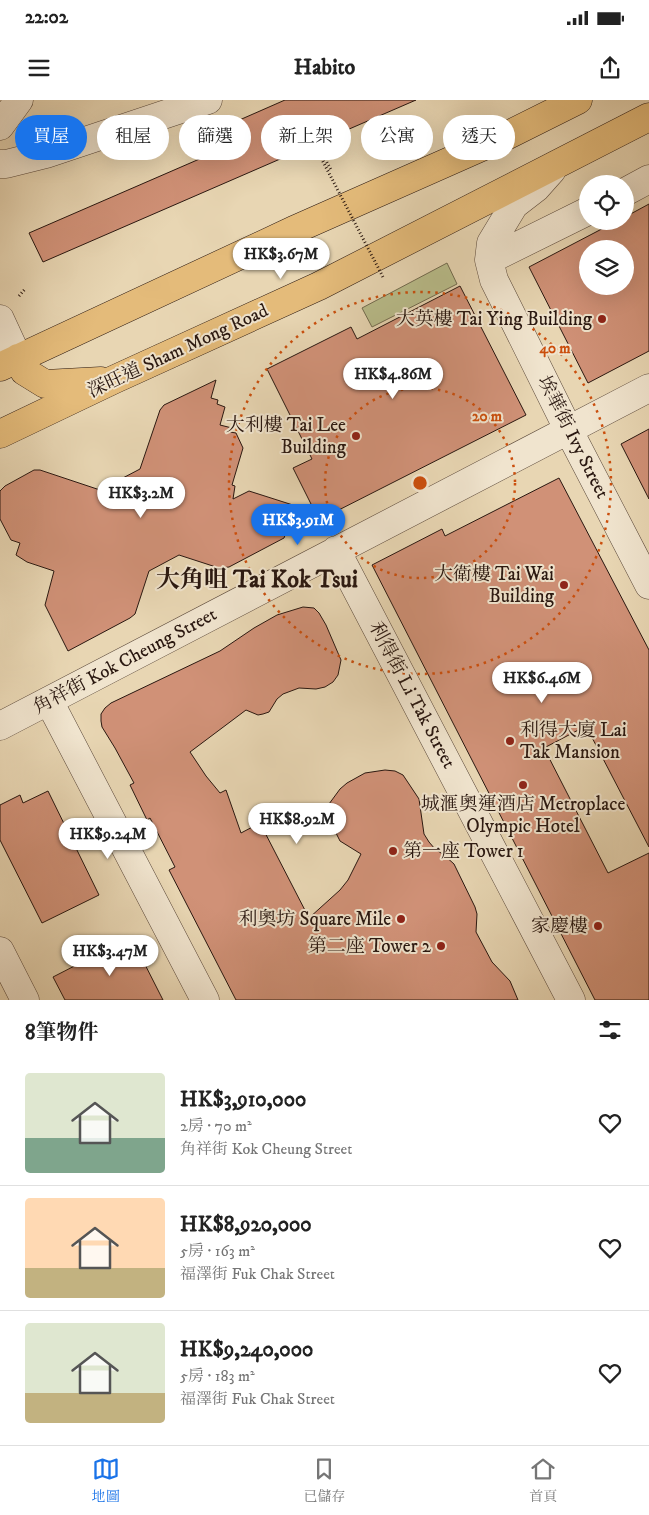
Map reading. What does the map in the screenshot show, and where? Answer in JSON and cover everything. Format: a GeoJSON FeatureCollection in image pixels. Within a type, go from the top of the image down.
{"type":"FeatureCollection","features":[{"type":"Feature","properties":{"kind":"main road"},"geometry":{"type":"LineString","coordinates":[[9,363],[294,230],[502,138],[578,100]]}},
{"type":"Feature","properties":{"kind":"main road","name":"深旺道 Sham Mong Road"},"geometry":{"type":"LineString","coordinates":[[0,434],[319,286],[649,117]]}},
{"type":"Feature","properties":{"kind":"main road"},"geometry":{"type":"LineString","coordinates":[[9,363],[45,384],[113,380]]}},
{"type":"Feature","properties":{"kind":"street"},"geometry":{"type":"LineString","coordinates":[[0,126],[19,100]]}},
{"type":"Feature","properties":{"kind":"street"},"geometry":{"type":"LineString","coordinates":[[0,164],[46,154],[208,100]]}},
{"type":"Feature","properties":{"kind":"street","name":"埃華街 Ivy Street"},"geometry":{"type":"LineString","coordinates":[[557,165],[536,188],[514,205],[490,243],[489,260],[494,280],[569,431],[649,584]]}},
{"type":"Feature","properties":{"kind":"street"},"geometry":{"type":"LineString","coordinates":[[634,187],[649,179]]}},
{"type":"Feature","properties":{"kind":"street"},"geometry":{"type":"LineString","coordinates":[[489,260],[579,215]]}},
{"type":"Feature","properties":{"kind":"street"},"geometry":{"type":"LineString","coordinates":[[0,319],[9,363]]}},
{"type":"Feature","properties":{"kind":"street","name":"角祥街 Kok Cheung Street"},"geometry":{"type":"LineString","coordinates":[[0,726],[649,388]]}},
{"type":"Feature","properties":{"kind":"street","name":"利得街 Li Tak Street"},"geometry":{"type":"LineString","coordinates":[[336,550],[571,1000]]}},
{"type":"Feature","properties":{"kind":"street"},"geometry":{"type":"LineString","coordinates":[[48,701],[205,1000]]}},
{"type":"Feature","properties":{"kind":"street"},"geometry":{"type":"LineString","coordinates":[[0,951],[25,1000]]}},
{"type":"Feature","properties":{"kind":"path"},"geometry":{"type":"LineString","coordinates":[[322,160],[384,279]]}},
{"type":"Feature","properties":{"kind":"path"},"geometry":{"type":"LineString","coordinates":[[326,160],[331,170]]}},
{"type":"Feature","properties":{"kind":"path"},"geometry":{"type":"LineString","coordinates":[[17,298],[25,289]]}},
{"type":"Feature","properties":{"kind":"green space"},"geometry":{"type":"Polygon","coordinates":[[[447,263],[457,284],[372,327],[362,308],[447,263]]]}},
{"type":"Feature","properties":{"kind":"building"},"geometry":{"type":"Polygon","coordinates":[[[285,100],[416,100],[381,115],[361,115],[361,124],[351,128],[351,115],[261,115],[261,160],[278,160],[43,262],[29,233],[197,160],[251,160],[251,115],[285,100]]]}},
{"type":"Feature","properties":{"kind":"building","name":"大英樓 Tai Ying Building"},"geometry":{"type":"Polygon","coordinates":[[[649,204],[649,351],[588,383],[529,267],[579,241],[579,295],[634,295],[634,240],[581,240],[600,230],[634,230],[634,212],[649,204]]]}},
{"type":"Feature","properties":{"kind":"building"},"geometry":{"type":"Polygon","coordinates":[[[460,286],[526,415],[319,520],[293,468],[312,459],[267,369],[351,327],[357,339],[460,286]]]}},
{"type":"Feature","properties":{"kind":"building"},"geometry":{"type":"Polygon","coordinates":[[[216,380],[211,398],[218,400],[217,404],[225,407],[220,425],[232,428],[230,432],[236,433],[243,448],[232,485],[235,486],[233,499],[249,491],[296,506],[284,538],[229,567],[219,568],[179,555],[149,571],[135,614],[68,651],[45,605],[54,571],[27,562],[16,555],[20,543],[11,540],[0,519],[0,491],[5,486],[34,470],[40,470],[100,490],[140,469],[160,410],[164,405],[216,380]]]}},
{"type":"Feature","properties":{"kind":"building"},"geometry":{"type":"Polygon","coordinates":[[[649,429],[649,499],[621,444],[649,429]]]}},
{"type":"Feature","properties":{"kind":"building"},"geometry":{"type":"Polygon","coordinates":[[[559,478],[649,650],[649,847],[586,726],[544,748],[608,873],[649,853],[649,1000],[595,1000],[372,565],[442,529],[445,536],[559,478]]]}},
{"type":"Feature","properties":{"kind":"building"},"geometry":{"type":"Polygon","coordinates":[[[303,607],[314,608],[319,613],[341,660],[338,675],[333,682],[325,687],[316,689],[299,688],[283,694],[277,699],[269,712],[263,714],[258,715],[246,710],[190,752],[220,793],[226,790],[241,833],[260,823],[309,918],[340,890],[348,880],[361,854],[340,841],[330,821],[328,813],[329,804],[340,789],[365,773],[385,770],[395,771],[403,775],[419,799],[424,834],[435,849],[454,864],[475,907],[477,914],[476,932],[492,962],[510,981],[518,1000],[236,1000],[169,870],[175,867],[150,818],[147,820],[130,785],[134,783],[102,727],[101,714],[111,703],[220,651],[277,615],[303,607]]]}},
{"type":"Feature","properties":{"kind":"building"},"geometry":{"type":"Polygon","coordinates":[[[48,791],[99,895],[42,923],[0,840],[0,805],[20,795],[23,803],[48,791]]]}},
{"type":"Feature","properties":{"kind":"building"},"geometry":{"type":"Polygon","coordinates":[[[131,937],[163,1000],[65,1000],[53,977],[131,937]]]}},
{"type":"Feature","properties":{"kind":"place","name":"大英樓 Tai Ying Building"},"geometry":{"type":"Point","coordinates":[602,319]}},
{"type":"Feature","properties":{"kind":"place","name":"大利樓 Tai Lee Building"},"geometry":{"type":"Point","coordinates":[356,436]}},
{"type":"Feature","properties":{"kind":"place","name":"大衛樓 Tai Wai Building"},"geometry":{"type":"Point","coordinates":[564,585]}},
{"type":"Feature","properties":{"kind":"place","name":"利得大廈 Lai Tak Mansion"},"geometry":{"type":"Point","coordinates":[510,741]}},
{"type":"Feature","properties":{"kind":"place","name":"城滙奧運酒店 Metroplace Olympic Hotel"},"geometry":{"type":"Point","coordinates":[523,785]}},
{"type":"Feature","properties":{"kind":"place","name":"第一座 Tower 1"},"geometry":{"type":"Point","coordinates":[393,851]}},
{"type":"Feature","properties":{"kind":"place","name":"利奧坊 Square Mile"},"geometry":{"type":"Point","coordinates":[401,919]}},
{"type":"Feature","properties":{"kind":"place","name":"家慶樓"},"geometry":{"type":"Point","coordinates":[598,926]}},
{"type":"Feature","properties":{"kind":"place","name":"第二座 Tower 2"},"geometry":{"type":"Point","coordinates":[441,946]}},
{"type":"Feature","properties":{"kind":"district","name":"大角咀 Tai Kok Tsui"},"geometry":{"type":"Point","coordinates":[257,580]}}]}
